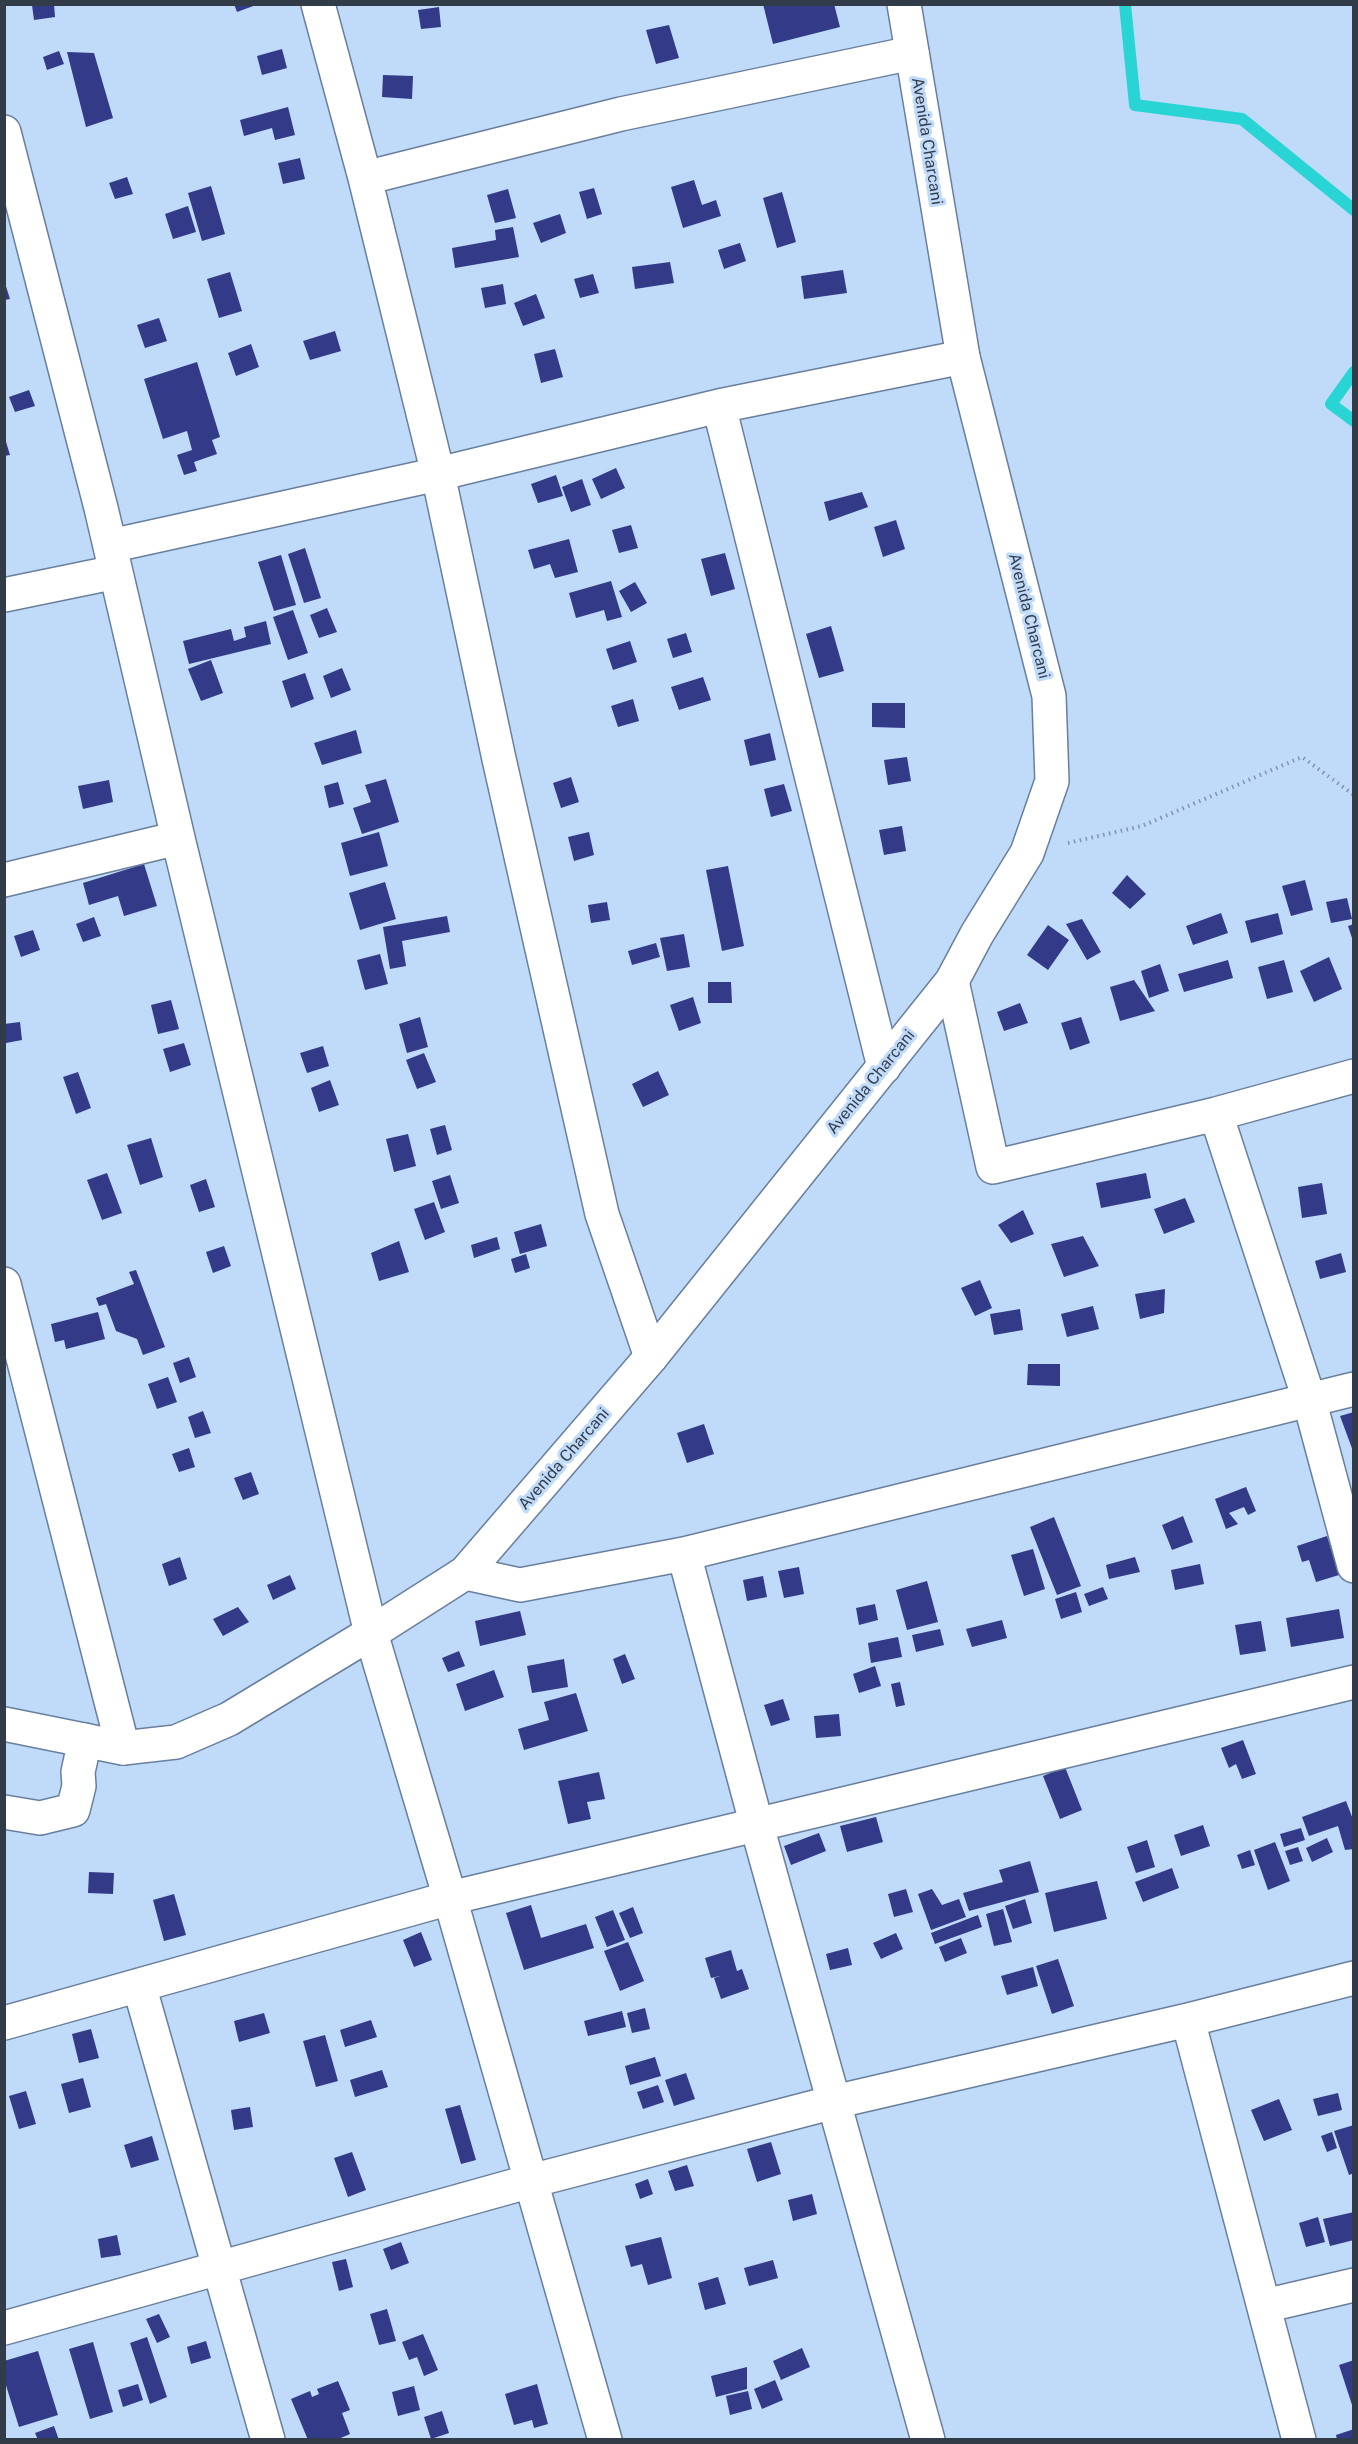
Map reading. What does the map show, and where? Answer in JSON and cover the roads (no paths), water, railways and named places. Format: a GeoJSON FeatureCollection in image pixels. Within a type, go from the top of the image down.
{"type":"FeatureCollection","features":[{"type":"Feature","properties":{"kind":"street"},"geometry":{"type":"LineString","coordinates":[[318,4],[365,178],[438,474],[499,759],[602,1214],[651,1357]]}},
{"type":"Feature","properties":{"kind":"street","name":"Avenida Charcani"},"geometry":{"type":"LineString","coordinates":[[4,1724],[123,1748],[176,1742],[228,1719],[465,1573],[651,1357],[952,981],[977,934],[1027,853],[1052,782],[1049,696],[963,357],[904,4]]}},
{"type":"Feature","properties":{"kind":"street"},"geometry":{"type":"LineString","coordinates":[[365,178],[621,114],[912,53]]}},
{"type":"Feature","properties":{"kind":"street"},"geometry":{"type":"LineString","coordinates":[[4,132],[113,559],[178,838],[371,1633],[450,1898],[605,2439]]}},
{"type":"Feature","properties":{"kind":"street"},"geometry":{"type":"LineString","coordinates":[[4,595],[113,559],[438,474],[719,406],[963,357]]}},
{"type":"Feature","properties":{"kind":"street"},"geometry":{"type":"LineString","coordinates":[[719,406],[884,1066]]}},
{"type":"Feature","properties":{"kind":"street"},"geometry":{"type":"LineString","coordinates":[[4,880],[178,838]]}},
{"type":"Feature","properties":{"kind":"street"},"geometry":{"type":"LineString","coordinates":[[952,981],[993,1167],[1216,1114],[1353,1076]]}},
{"type":"Feature","properties":{"kind":"street"},"geometry":{"type":"LineString","coordinates":[[1216,1114],[1310,1399],[1353,1566]]}},
{"type":"Feature","properties":{"kind":"street"},"geometry":{"type":"LineString","coordinates":[[4,1284],[123,1748]]}},
{"type":"Feature","properties":{"kind":"street"},"geometry":{"type":"LineString","coordinates":[[465,1573],[519,1585],[684,1554],[1353,1389]]}},
{"type":"Feature","properties":{"kind":"street"},"geometry":{"type":"LineString","coordinates":[[684,1554],[756,1826],[928,2439]]}},
{"type":"Feature","properties":{"kind":"street"},"geometry":{"type":"LineString","coordinates":[[4,2023],[450,1898],[1353,1682]]}},
{"type":"Feature","properties":{"kind":"street"},"geometry":{"type":"LineString","coordinates":[[4,1812],[40,1818],[73,1810],[79,1786],[78,1772],[85,1740]]}},
{"type":"Feature","properties":{"kind":"street"},"geometry":{"type":"LineString","coordinates":[[4,2328],[531,2181],[834,2102],[1188,2020],[1353,1978]]}},
{"type":"Feature","properties":{"kind":"street"},"geometry":{"type":"LineString","coordinates":[[139,1986],[268,2439]]}},
{"type":"Feature","properties":{"kind":"street"},"geometry":{"type":"LineString","coordinates":[[1188,2020],[1299,2439]]}},
{"type":"Feature","properties":{"kind":"street"},"geometry":{"type":"LineString","coordinates":[[1264,2306],[1353,2285]]}},
{"type":"Feature","properties":{"kind":"waterway"},"geometry":{"type":"LineString","coordinates":[[1125,4],[1135,105],[1242,119],[1354,210]]}},
{"type":"Feature","properties":{"kind":"waterway"},"geometry":{"type":"LineString","coordinates":[[1354,372],[1331,404],[1354,421]]}}]}
